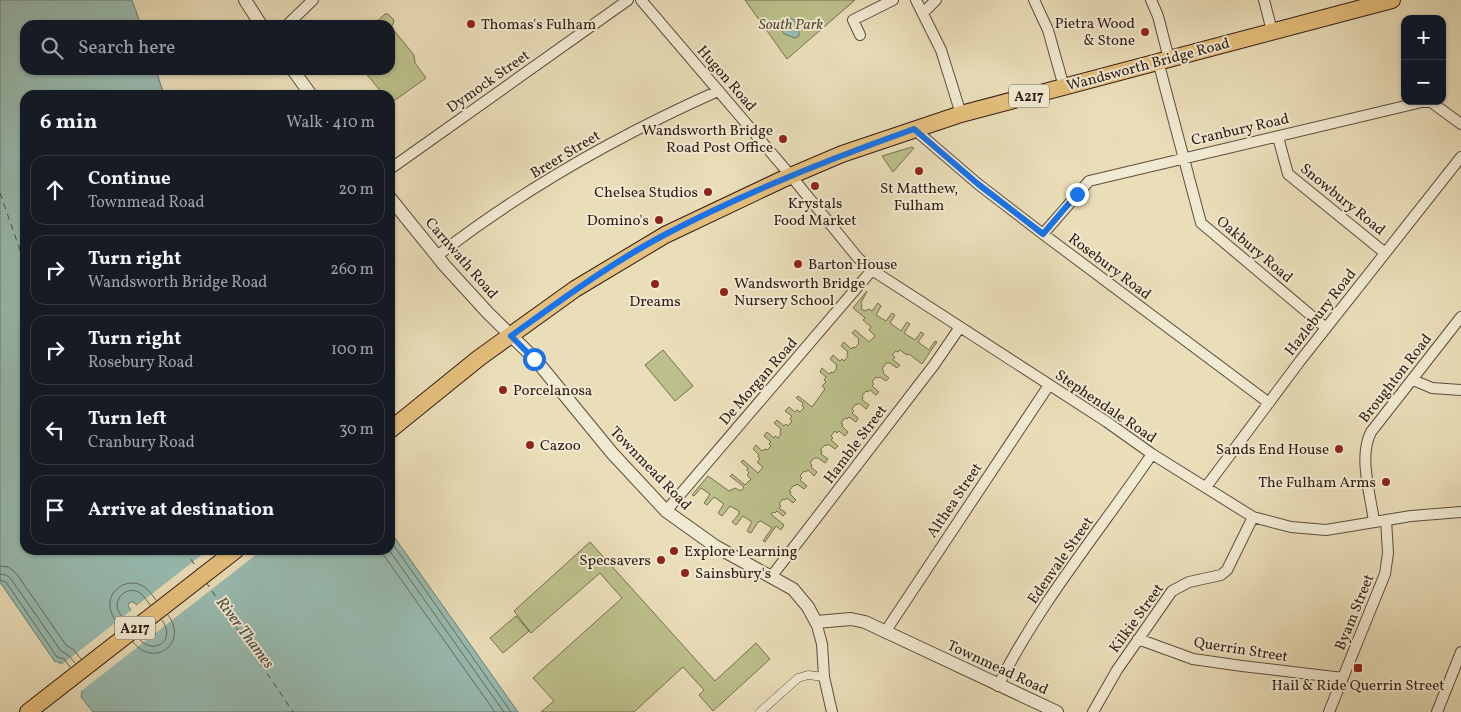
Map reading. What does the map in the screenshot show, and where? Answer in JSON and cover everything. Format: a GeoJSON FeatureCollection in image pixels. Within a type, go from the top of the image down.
{"type":"FeatureCollection","features":[{"type":"Feature","properties":{"kind":"main road","name":"Wandsworth Bridge Road"},"geometry":{"type":"LineString","coordinates":[[395,426],[479,358],[575,289],[666,235],[842,154],[961,114],[1383,1]]}},
{"type":"Feature","properties":{"kind":"main road","name":"A217"},"geometry":{"type":"LineString","coordinates":[[32,709],[230,555]]}},
{"type":"Feature","properties":{"kind":"street"},"geometry":{"type":"LineString","coordinates":[[245,0],[258,20]]}},
{"type":"Feature","properties":{"kind":"street"},"geometry":{"type":"LineString","coordinates":[[291,20],[313,0]]}},
{"type":"Feature","properties":{"kind":"street","name":"Dymock Street"},"geometry":{"type":"LineString","coordinates":[[395,165],[628,0]]}},
{"type":"Feature","properties":{"kind":"street","name":"Hugon Road"},"geometry":{"type":"LineString","coordinates":[[641,0],[791,176]]}},
{"type":"Feature","properties":{"kind":"street"},"geometry":{"type":"LineString","coordinates":[[860,34],[853,20],[893,0]]}},
{"type":"Feature","properties":{"kind":"street"},"geometry":{"type":"LineString","coordinates":[[916,0],[941,50],[961,114]]}},
{"type":"Feature","properties":{"kind":"street"},"geometry":{"type":"LineString","coordinates":[[923,13],[936,0]]}},
{"type":"Feature","properties":{"kind":"street"},"geometry":{"type":"LineString","coordinates":[[1034,0],[1048,30],[1064,87]]}},
{"type":"Feature","properties":{"kind":"street","name":"Oakbury Road"},"geometry":{"type":"LineString","coordinates":[[1151,0],[1158,16],[1164,60],[1183,158],[1201,223],[1326,328]]}},
{"type":"Feature","properties":{"kind":"street"},"geometry":{"type":"LineString","coordinates":[[1264,0],[1272,32]]}},
{"type":"Feature","properties":{"kind":"street"},"geometry":{"type":"LineString","coordinates":[[297,75],[307,90]]}},
{"type":"Feature","properties":{"kind":"street","name":"Breer Street"},"geometry":{"type":"LineString","coordinates":[[437,256],[481,224],[552,178],[608,145],[718,91]]}},
{"type":"Feature","properties":{"kind":"street","name":"Cranbury Road"},"geometry":{"type":"LineString","coordinates":[[1043,234],[1089,181],[1422,102],[1431,102],[1461,124]]}},
{"type":"Feature","properties":{"kind":"street","name":"Rosebury Road"},"geometry":{"type":"LineString","coordinates":[[914,129],[978,184],[1269,403]]}},
{"type":"Feature","properties":{"kind":"street","name":"Snowbury Road"},"geometry":{"type":"LineString","coordinates":[[1278,136],[1288,174],[1385,253]]}},
{"type":"Feature","properties":{"kind":"street","name":"Hazlebury Road"},"geometry":{"type":"LineString","coordinates":[[1206,487],[1326,328],[1461,157]]}},
{"type":"Feature","properties":{"kind":"street","name":"Stephendale Road"},"geometry":{"type":"LineString","coordinates":[[791,176],[858,258],[872,270],[1107,422],[1152,454],[1253,517],[1291,527],[1315,530],[1461,512]]}},
{"type":"Feature","properties":{"kind":"street","name":"Carnwath Road"},"geometry":{"type":"LineString","coordinates":[[395,204],[437,256],[511,336]]}},
{"type":"Feature","properties":{"kind":"street","name":"De Morgan Road"},"geometry":{"type":"LineString","coordinates":[[666,511],[872,270]]}},
{"type":"Feature","properties":{"kind":"street","name":"Broughton Road"},"geometry":{"type":"LineString","coordinates":[[1374,522],[1365,461],[1367,439],[1461,317]]}},
{"type":"Feature","properties":{"kind":"street","name":"Hamble Street"},"geometry":{"type":"LineString","coordinates":[[771,577],[934,365],[960,327]]}},
{"type":"Feature","properties":{"kind":"street","name":"Townmead Road"},"geometry":{"type":"LineString","coordinates":[[511,336],[534,359],[612,453],[666,511],[715,546],[793,589],[808,607],[816,622],[851,619],[865,622],[1057,712]]}},
{"type":"Feature","properties":{"kind":"street"},"geometry":{"type":"LineString","coordinates":[[1413,380],[1432,388],[1461,390]]}},
{"type":"Feature","properties":{"kind":"street","name":"Althea Street"},"geometry":{"type":"LineString","coordinates":[[886,633],[1048,385]]}},
{"type":"Feature","properties":{"kind":"street","name":"Edenvale Street"},"geometry":{"type":"LineString","coordinates":[[998,686],[1059,585],[1152,454]]}},
{"type":"Feature","properties":{"kind":"street","name":"Kilkie Street"},"geometry":{"type":"LineString","coordinates":[[1093,712],[1117,670],[1172,591],[1189,582],[1220,575],[1227,570],[1253,517]]}},
{"type":"Feature","properties":{"kind":"street","name":"Byam Street"},"geometry":{"type":"LineString","coordinates":[[1329,712],[1386,574],[1388,553],[1386,520]]}},
{"type":"Feature","properties":{"kind":"street"},"geometry":{"type":"LineString","coordinates":[[816,622],[822,644],[824,677],[832,712]]}},
{"type":"Feature","properties":{"kind":"street","name":"Querrin Street"},"geometry":{"type":"LineString","coordinates":[[1138,638],[1193,659],[1343,678]]}},
{"type":"Feature","properties":{"kind":"street"},"geometry":{"type":"LineString","coordinates":[[1437,712],[1461,652]]}},
{"type":"Feature","properties":{"kind":"street"},"geometry":{"type":"LineString","coordinates":[[760,712],[798,678],[808,675],[824,677]]}},
{"type":"Feature","properties":{"kind":"green space","name":"South Park"},"geometry":{"type":"Polygon","coordinates":[[[745,0],[855,0],[787,59],[745,0]]]}},
{"type":"Feature","properties":{"kind":"green space"},"geometry":{"type":"Polygon","coordinates":[[[385,14],[388,14],[394,20],[378,20],[385,14]]]}},
{"type":"Feature","properties":{"kind":"green space"},"geometry":{"type":"Polygon","coordinates":[[[395,32],[414,55],[415,63],[426,78],[395,100],[395,90],[380,90],[367,75],[395,75],[395,32]]]}},
{"type":"Feature","properties":{"kind":"green space"},"geometry":{"type":"Polygon","coordinates":[[[914,148],[893,172],[882,156],[914,148]]]}},
{"type":"Feature","properties":{"kind":"green space"},"geometry":{"type":"Polygon","coordinates":[[[867,291],[861,303],[861,309],[872,311],[878,303],[881,306],[876,315],[886,321],[892,313],[895,315],[890,323],[901,331],[907,322],[910,324],[904,333],[915,340],[921,332],[924,334],[918,342],[929,350],[935,341],[937,342],[922,364],[900,350],[892,355],[895,357],[893,360],[900,365],[897,368],[890,363],[886,363],[882,369],[883,373],[889,378],[886,381],[876,377],[872,382],[874,384],[872,386],[879,392],[876,395],[870,390],[866,391],[862,396],[862,400],[869,405],[866,409],[859,403],[852,409],[854,411],[852,413],[858,418],[856,422],[849,417],[845,418],[841,423],[848,432],[845,436],[839,431],[837,433],[835,431],[831,436],[833,438],[831,440],[838,446],[835,449],[828,444],[820,450],[822,451],[821,454],[828,459],[825,463],[818,458],[814,458],[810,463],[811,467],[817,472],[814,476],[808,470],[804,471],[800,476],[802,478],[800,480],[807,486],[804,489],[797,484],[789,491],[796,500],[793,503],[787,498],[783,499],[779,504],[781,506],[779,508],[786,513],[783,516],[777,511],[771,514],[784,525],[781,530],[776,526],[765,542],[763,541],[772,528],[761,521],[758,522],[751,533],[747,531],[752,522],[743,516],[736,525],[732,522],[739,514],[739,511],[730,506],[722,516],[718,513],[724,504],[714,497],[707,505],[704,503],[710,494],[701,488],[694,496],[692,495],[708,476],[729,491],[735,488],[741,491],[744,487],[730,476],[732,474],[745,485],[751,479],[747,475],[749,473],[748,468],[741,462],[743,460],[758,473],[763,467],[757,462],[760,459],[759,455],[753,449],[756,445],[762,451],[767,450],[771,446],[769,444],[771,442],[764,436],[767,432],[774,438],[775,436],[778,438],[781,434],[781,429],[774,423],[777,420],[784,426],[786,424],[788,426],[792,421],[790,419],[792,416],[785,411],[789,407],[795,412],[797,410],[800,412],[804,408],[803,403],[796,398],[798,396],[812,407],[825,389],[822,386],[826,382],[824,380],[826,377],[820,372],[822,368],[829,374],[833,373],[837,365],[830,359],[833,355],[840,361],[842,359],[844,361],[848,356],[848,352],[841,346],[844,342],[851,349],[855,348],[859,343],[859,339],[852,333],[855,330],[869,342],[875,336],[869,330],[871,327],[863,320],[865,318],[853,308],[867,291]]]}},
{"type":"Feature","properties":{"kind":"green space"},"geometry":{"type":"Polygon","coordinates":[[[663,350],[693,386],[675,401],[645,365],[663,350]]]}},
{"type":"Feature","properties":{"kind":"green space"},"geometry":{"type":"Polygon","coordinates":[[[590,542],[715,681],[756,643],[770,659],[713,711],[699,695],[704,690],[683,667],[634,712],[541,712],[554,701],[533,678],[622,598],[600,573],[531,633],[514,611],[590,542]]]}},
{"type":"Feature","properties":{"kind":"green space"},"geometry":{"type":"Polygon","coordinates":[[[516,616],[529,631],[503,653],[490,638],[516,616]]]}},
{"type":"Feature","properties":{"kind":"water","name":"River Thames"},"geometry":{"type":"Polygon","coordinates":[[[0,0],[132,0],[139,20],[20,20],[20,75],[158,75],[162,90],[20,90],[20,555],[395,555],[395,538],[518,712],[93,712],[81,697],[82,690],[61,663],[55,662],[0,582],[0,0]],[[130,602],[128,605],[150,634],[155,635],[155,629],[136,604],[130,602]]]}},
{"type":"Feature","properties":{"kind":"water"},"geometry":{"type":"Polygon","coordinates":[[[789,17],[799,27],[799,36],[795,38],[784,34],[780,27],[782,19],[789,17]]]}},
{"type":"Feature","properties":{"kind":"pier"},"geometry":{"type":"Polygon","coordinates":[[[202,555],[256,555],[80,692],[79,696],[79,691],[59,665],[54,664],[57,662],[60,666],[133,609],[151,632],[153,632],[135,607],[202,555]]]}},
{"type":"Feature","properties":{"kind":"ferry route"},"geometry":{"type":"LineString","coordinates":[[0,193],[20,250]]}},
{"type":"Feature","properties":{"kind":"ferry route"},"geometry":{"type":"LineString","coordinates":[[188,555],[198,570]]}},
{"type":"Feature","properties":{"kind":"ferry route"},"geometry":{"type":"LineString","coordinates":[[206,582],[293,712]]}},
{"type":"Feature","properties":{"kind":"place","name":"Thomas's Fulham"},"geometry":{"type":"Point","coordinates":[471,24]}},
{"type":"Feature","properties":{"kind":"place","name":"Pietra Wood & Stone"},"geometry":{"type":"Point","coordinates":[1145,32]}},
{"type":"Feature","properties":{"kind":"place","name":"Wandsworth Bridge Road Post Office"},"geometry":{"type":"Point","coordinates":[783,139]}},
{"type":"Feature","properties":{"kind":"place","name":"St Matthew, Fulham"},"geometry":{"type":"Point","coordinates":[919,171]}},
{"type":"Feature","properties":{"kind":"place","name":"Krystals Food Market"},"geometry":{"type":"Point","coordinates":[815,186]}},
{"type":"Feature","properties":{"kind":"place","name":"Chelsea Studios"},"geometry":{"type":"Point","coordinates":[708,192]}},
{"type":"Feature","properties":{"kind":"place","name":"Domino's"},"geometry":{"type":"Point","coordinates":[659,220]}},
{"type":"Feature","properties":{"kind":"place","name":"Barton House"},"geometry":{"type":"Point","coordinates":[798,264]}},
{"type":"Feature","properties":{"kind":"place","name":"Dreams"},"geometry":{"type":"Point","coordinates":[655,284]}},
{"type":"Feature","properties":{"kind":"place","name":"Wandsworth Bridge Nursery School"},"geometry":{"type":"Point","coordinates":[724,292]}},
{"type":"Feature","properties":{"kind":"place","name":"Porcelanosa"},"geometry":{"type":"Point","coordinates":[503,390]}},
{"type":"Feature","properties":{"kind":"place","name":"Cazoo"},"geometry":{"type":"Point","coordinates":[530,445]}},
{"type":"Feature","properties":{"kind":"place","name":"Sands End House"},"geometry":{"type":"Point","coordinates":[1339,449]}},
{"type":"Feature","properties":{"kind":"place","name":"The Fulham Arms"},"geometry":{"type":"Point","coordinates":[1386,482]}},
{"type":"Feature","properties":{"kind":"place","name":"Explore Learning"},"geometry":{"type":"Point","coordinates":[674,551]}},
{"type":"Feature","properties":{"kind":"place","name":"Specsavers"},"geometry":{"type":"Point","coordinates":[661,560]}},
{"type":"Feature","properties":{"kind":"place","name":"Sainsbury's"},"geometry":{"type":"Point","coordinates":[685,573]}},
{"type":"Feature","properties":{"kind":"place","name":"Hail & Ride Querrin Street"},"geometry":{"type":"Point","coordinates":[1358,668]}},
{"type":"Feature","properties":{"kind":"route"},"geometry":{"type":"LineString","coordinates":[[534,359],[511,336],[575,289],[666,235],[696,220],[842,154],[914,129],[978,184],[1043,234],[1077,194]]}}]}
